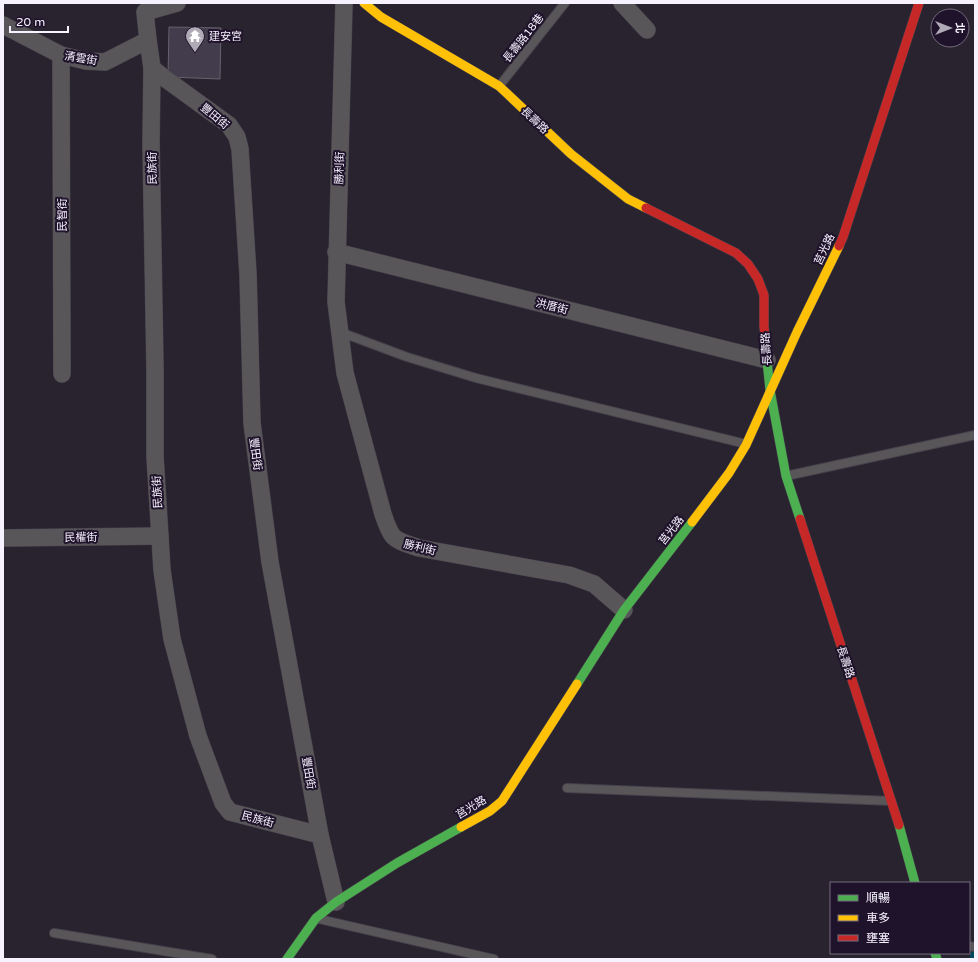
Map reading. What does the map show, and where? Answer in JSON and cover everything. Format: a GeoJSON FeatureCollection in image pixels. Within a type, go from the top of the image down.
{"type":"FeatureCollection","features":[{"type":"Feature","properties":{"kind":"street"},"geometry":{"type":"LineString","coordinates":[[152,68],[144,7],[177,3]]}},
{"type":"Feature","properties":{"kind":"street","name":"勝利街"},"geometry":{"type":"LineString","coordinates":[[344,3],[336,252],[336,302],[345,373],[388,529],[396,540],[419,548],[569,575],[594,584],[624,610]]}},
{"type":"Feature","properties":{"kind":"street","name":"長壽路"},"geometry":{"type":"LineString","coordinates":[[364,3],[381,17],[499,86],[571,154],[628,198],[736,253],[748,264],[758,279],[764,295],[770,390],[786,476],[892,801],[915,882]]}},
{"type":"Feature","properties":{"kind":"street"},"geometry":{"type":"LineString","coordinates":[[622,3],[647,30]]}},
{"type":"Feature","properties":{"kind":"street","name":"莒光路"},"geometry":{"type":"LineString","coordinates":[[287,959],[316,918],[336,902],[397,863],[490,811],[502,801],[624,610],[729,473],[746,445],[770,390],[843,237],[919,3]]}},
{"type":"Feature","properties":{"kind":"street","name":"清雲街"},"geometry":{"type":"LineString","coordinates":[[3,24],[62,55],[86,61],[105,62],[148,40]]}},
{"type":"Feature","properties":{"kind":"street","name":"民智街"},"geometry":{"type":"LineString","coordinates":[[62,55],[62,374]]}},
{"type":"Feature","properties":{"kind":"street","name":"民族街"},"geometry":{"type":"LineString","coordinates":[[152,68],[151,143],[155,456],[162,570],[172,639],[198,736],[223,803],[230,812],[320,835]]}},
{"type":"Feature","properties":{"kind":"street","name":"豐田街"},"geometry":{"type":"LineString","coordinates":[[152,68],[229,125],[237,137],[240,149],[248,274],[252,423],[270,562],[320,835],[336,902]]}},
{"type":"Feature","properties":{"kind":"street","name":"洪厝街"},"geometry":{"type":"LineString","coordinates":[[336,252],[767,360]]}},
{"type":"Feature","properties":{"kind":"street","name":"民權街"},"geometry":{"type":"LineString","coordinates":[[3,538],[160,536]]}},
{"type":"Feature","properties":{"kind":"lane","name":"長壽路18巷"},"geometry":{"type":"LineString","coordinates":[[499,86],[565,3]]}},
{"type":"Feature","properties":{"kind":"lane"},"geometry":{"type":"LineString","coordinates":[[340,332],[408,357],[476,378],[746,445]]}},
{"type":"Feature","properties":{"kind":"lane"},"geometry":{"type":"LineString","coordinates":[[786,476],[975,434]]}},
{"type":"Feature","properties":{"kind":"lane"},"geometry":{"type":"LineString","coordinates":[[567,788],[892,801]]}},
{"type":"Feature","properties":{"kind":"lane"},"geometry":{"type":"LineString","coordinates":[[316,918],[494,959]]}},
{"type":"Feature","properties":{"kind":"lane"},"geometry":{"type":"LineString","coordinates":[[54,933],[212,959]]}},
{"type":"Feature","properties":{"kind":"building","name":"建安宮"},"geometry":{"type":"Polygon","coordinates":[[[169,27],[221,28],[220,79],[168,77],[169,27]]]}},
{"type":"Feature","properties":{"kind":"waterway"},"geometry":{"type":"LineString","coordinates":[[972,959],[975,950]]}},
{"type":"Feature","properties":{"kind":"traffic: fast"},"geometry":{"type":"LineString","coordinates":[[766,351],[770,390],[786,476],[800,519]]}},
{"type":"Feature","properties":{"kind":"traffic: fast"},"geometry":{"type":"LineString","coordinates":[[577,684],[624,610],[692,522]]}},
{"type":"Feature","properties":{"kind":"traffic: fast"},"geometry":{"type":"LineString","coordinates":[[899,825],[915,882]]}},
{"type":"Feature","properties":{"kind":"traffic: fast"},"geometry":{"type":"LineString","coordinates":[[287,959],[316,918],[336,902],[397,863],[461,827]]}},
{"type":"Feature","properties":{"kind":"traffic: fast"},"geometry":{"type":"LineString","coordinates":[[935,954],[937,959]]}},
{"type":"Feature","properties":{"kind":"traffic: slow"},"geometry":{"type":"LineString","coordinates":[[364,3],[381,17],[499,86],[571,154],[628,199],[646,208]]}},
{"type":"Feature","properties":{"kind":"traffic: slow"},"geometry":{"type":"LineString","coordinates":[[692,522],[729,473],[746,445],[797,332],[839,246]]}},
{"type":"Feature","properties":{"kind":"traffic: slow"},"geometry":{"type":"LineString","coordinates":[[461,827],[490,811],[502,801],[577,684]]}},
{"type":"Feature","properties":{"kind":"traffic: jam"},"geometry":{"type":"LineString","coordinates":[[839,246],[919,3]]}},
{"type":"Feature","properties":{"kind":"traffic: jam"},"geometry":{"type":"LineString","coordinates":[[646,208],[736,253],[748,264],[758,279],[764,295],[766,351]]}},
{"type":"Feature","properties":{"kind":"traffic: jam"},"geometry":{"type":"LineString","coordinates":[[800,519],[899,825]]}},
{"type":"Feature","properties":{"kind":"place","name":"建安宮"},"geometry":{"type":"Point","coordinates":[195,53]}}]}
